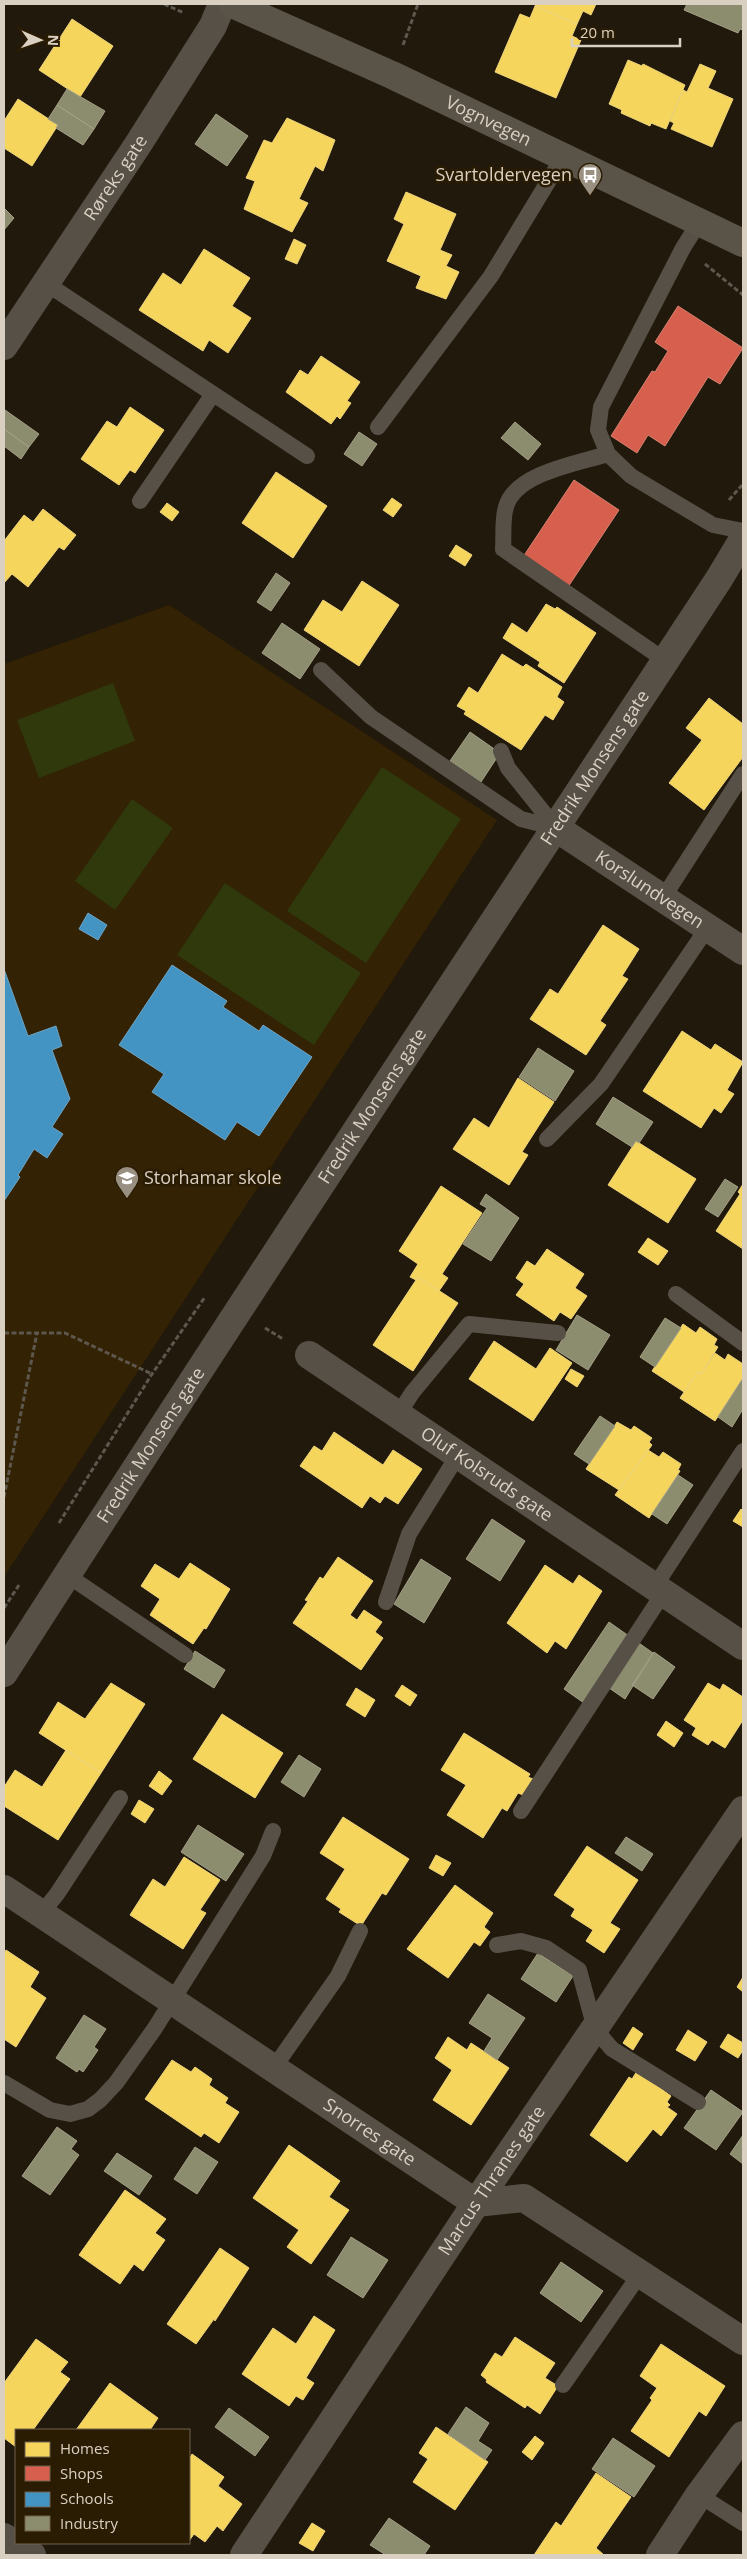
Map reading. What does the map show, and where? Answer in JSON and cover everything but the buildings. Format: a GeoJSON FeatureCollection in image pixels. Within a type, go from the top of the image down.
{"type":"FeatureCollection","features":[{"type":"Feature","properties":{"kind":"main road","name":"Vognvegen"},"geometry":{"type":"LineString","coordinates":[[232,4],[392,76],[743,243]]}},
{"type":"Feature","properties":{"kind":"street","name":"Røreks gate"},"geometry":{"type":"LineString","coordinates":[[4,346],[47,284],[208,34],[222,4]]}},
{"type":"Feature","properties":{"kind":"street","name":"Fredrik Monsens gate"},"geometry":{"type":"LineString","coordinates":[[4,1673],[225,1330],[666,661],[743,539]]}},
{"type":"Feature","properties":{"kind":"street","name":"Korslundvegen"},"geometry":{"type":"LineString","coordinates":[[556,828],[743,950]]}},
{"type":"Feature","properties":{"kind":"street","name":"Oluf Kolsruds gate"},"geometry":{"type":"LineString","coordinates":[[309,1355],[743,1646]]}},
{"type":"Feature","properties":{"kind":"street","name":"Marcus Thranes gate"},"geometry":{"type":"LineString","coordinates":[[244,2555],[476,2203],[743,1810]]}},
{"type":"Feature","properties":{"kind":"street","name":"Snorres gate"},"geometry":{"type":"LineString","coordinates":[[4,1889],[476,2203]]}},
{"type":"Feature","properties":{"kind":"street"},"geometry":{"type":"LineString","coordinates":[[476,2203],[524,2198],[743,2341]]}},
{"type":"Feature","properties":{"kind":"street"},"geometry":{"type":"LineString","coordinates":[[660,2555],[743,2435]]}},
{"type":"Feature","properties":{"kind":"street"},"geometry":{"type":"LineString","coordinates":[[4,2537],[32,2555]]}},
{"type":"Feature","properties":{"kind":"lane"},"geometry":{"type":"LineString","coordinates":[[378,427],[491,276],[563,157]]}},
{"type":"Feature","properties":{"kind":"lane"},"geometry":{"type":"LineString","coordinates":[[700,221],[683,248],[601,407],[598,430],[608,454],[631,476],[713,525],[743,531]]}},
{"type":"Feature","properties":{"kind":"lane"},"geometry":{"type":"LineString","coordinates":[[47,284],[307,456]]}},
{"type":"Feature","properties":{"kind":"lane"},"geometry":{"type":"LineString","coordinates":[[140,501],[212,394]]}},
{"type":"Feature","properties":{"kind":"lane"},"geometry":{"type":"LineString","coordinates":[[608,454],[534,477],[515,489],[506,506],[503,549],[666,661]]}},
{"type":"Feature","properties":{"kind":"lane"},"geometry":{"type":"LineString","coordinates":[[322,670],[371,718],[520,819],[556,828]]}},
{"type":"Feature","properties":{"kind":"lane"},"geometry":{"type":"LineString","coordinates":[[501,751],[508,768],[556,828]]}},
{"type":"Feature","properties":{"kind":"lane"},"geometry":{"type":"LineString","coordinates":[[663,898],[743,774]]}},
{"type":"Feature","properties":{"kind":"lane"},"geometry":{"type":"LineString","coordinates":[[547,1139],[600,1084],[708,927]]}},
{"type":"Feature","properties":{"kind":"lane"},"geometry":{"type":"LineString","coordinates":[[676,1294],[743,1343]]}},
{"type":"Feature","properties":{"kind":"lane"},"geometry":{"type":"LineString","coordinates":[[398,1415],[412,1393],[469,1324],[558,1333]]}},
{"type":"Feature","properties":{"kind":"lane"},"geometry":{"type":"LineString","coordinates":[[521,1811],[660,1589],[743,1450]]}},
{"type":"Feature","properties":{"kind":"lane"},"geometry":{"type":"LineString","coordinates":[[386,1602],[409,1534],[458,1455]]}},
{"type":"Feature","properties":{"kind":"lane"},"geometry":{"type":"LineString","coordinates":[[67,1575],[185,1654]]}},
{"type":"Feature","properties":{"kind":"lane"},"geometry":{"type":"LineString","coordinates":[[41,1914],[120,1798]]}},
{"type":"Feature","properties":{"kind":"lane"},"geometry":{"type":"LineString","coordinates":[[4,2083],[50,2110],[70,2114],[88,2109],[116,2083],[172,2002],[263,1856],[273,1832]]}},
{"type":"Feature","properties":{"kind":"lane"},"geometry":{"type":"LineString","coordinates":[[273,2069],[338,1976],[360,1931]]}},
{"type":"Feature","properties":{"kind":"lane"},"geometry":{"type":"LineString","coordinates":[[497,1945],[521,1941],[546,1948],[579,1970],[594,2028],[612,2049],[698,2102]]}},
{"type":"Feature","properties":{"kind":"lane"},"geometry":{"type":"LineString","coordinates":[[563,2385],[640,2274]]}},
{"type":"Feature","properties":{"kind":"lane"},"geometry":{"type":"LineString","coordinates":[[699,2496],[743,2523]]}},
{"type":"Feature","properties":{"kind":"path"},"geometry":{"type":"LineString","coordinates":[[392,76],[418,4]]}},
{"type":"Feature","properties":{"kind":"path"},"geometry":{"type":"LineString","coordinates":[[705,264],[743,295]]}},
{"type":"Feature","properties":{"kind":"path"},"geometry":{"type":"LineString","coordinates":[[4,1333],[65,1333],[152,1374]]}},
{"type":"Feature","properties":{"kind":"path"},"geometry":{"type":"LineString","coordinates":[[4,1497],[37,1333]]}},
{"type":"Feature","properties":{"kind":"shaded area","name":"Storhamar skole"},"geometry":{"type":"Polygon","coordinates":[[[169,605],[497,820],[4,1577],[4,664],[169,605]]]}},
{"type":"Feature","properties":{"kind":"green space"},"geometry":{"type":"Polygon","coordinates":[[[113,683],[135,741],[39,778],[17,720],[113,683]]]}},
{"type":"Feature","properties":{"kind":"green space"},"geometry":{"type":"Polygon","coordinates":[[[382,767],[461,819],[366,963],[287,911],[382,767]]]}},
{"type":"Feature","properties":{"kind":"green space"},"geometry":{"type":"Polygon","coordinates":[[[132,799],[173,828],[115,910],[75,881],[132,799]]]}},
{"type":"Feature","properties":{"kind":"green space"},"geometry":{"type":"Polygon","coordinates":[[[225,883],[361,973],[314,1045],[177,955],[225,883]]]}},
{"type":"Feature","properties":{"kind":"place","name":"Svartoldervegen"},"geometry":{"type":"Point","coordinates":[590,196]}},
{"type":"Feature","properties":{"kind":"place","name":"Storhamar skole"},"geometry":{"type":"Point","coordinates":[127,1199]}}]}
